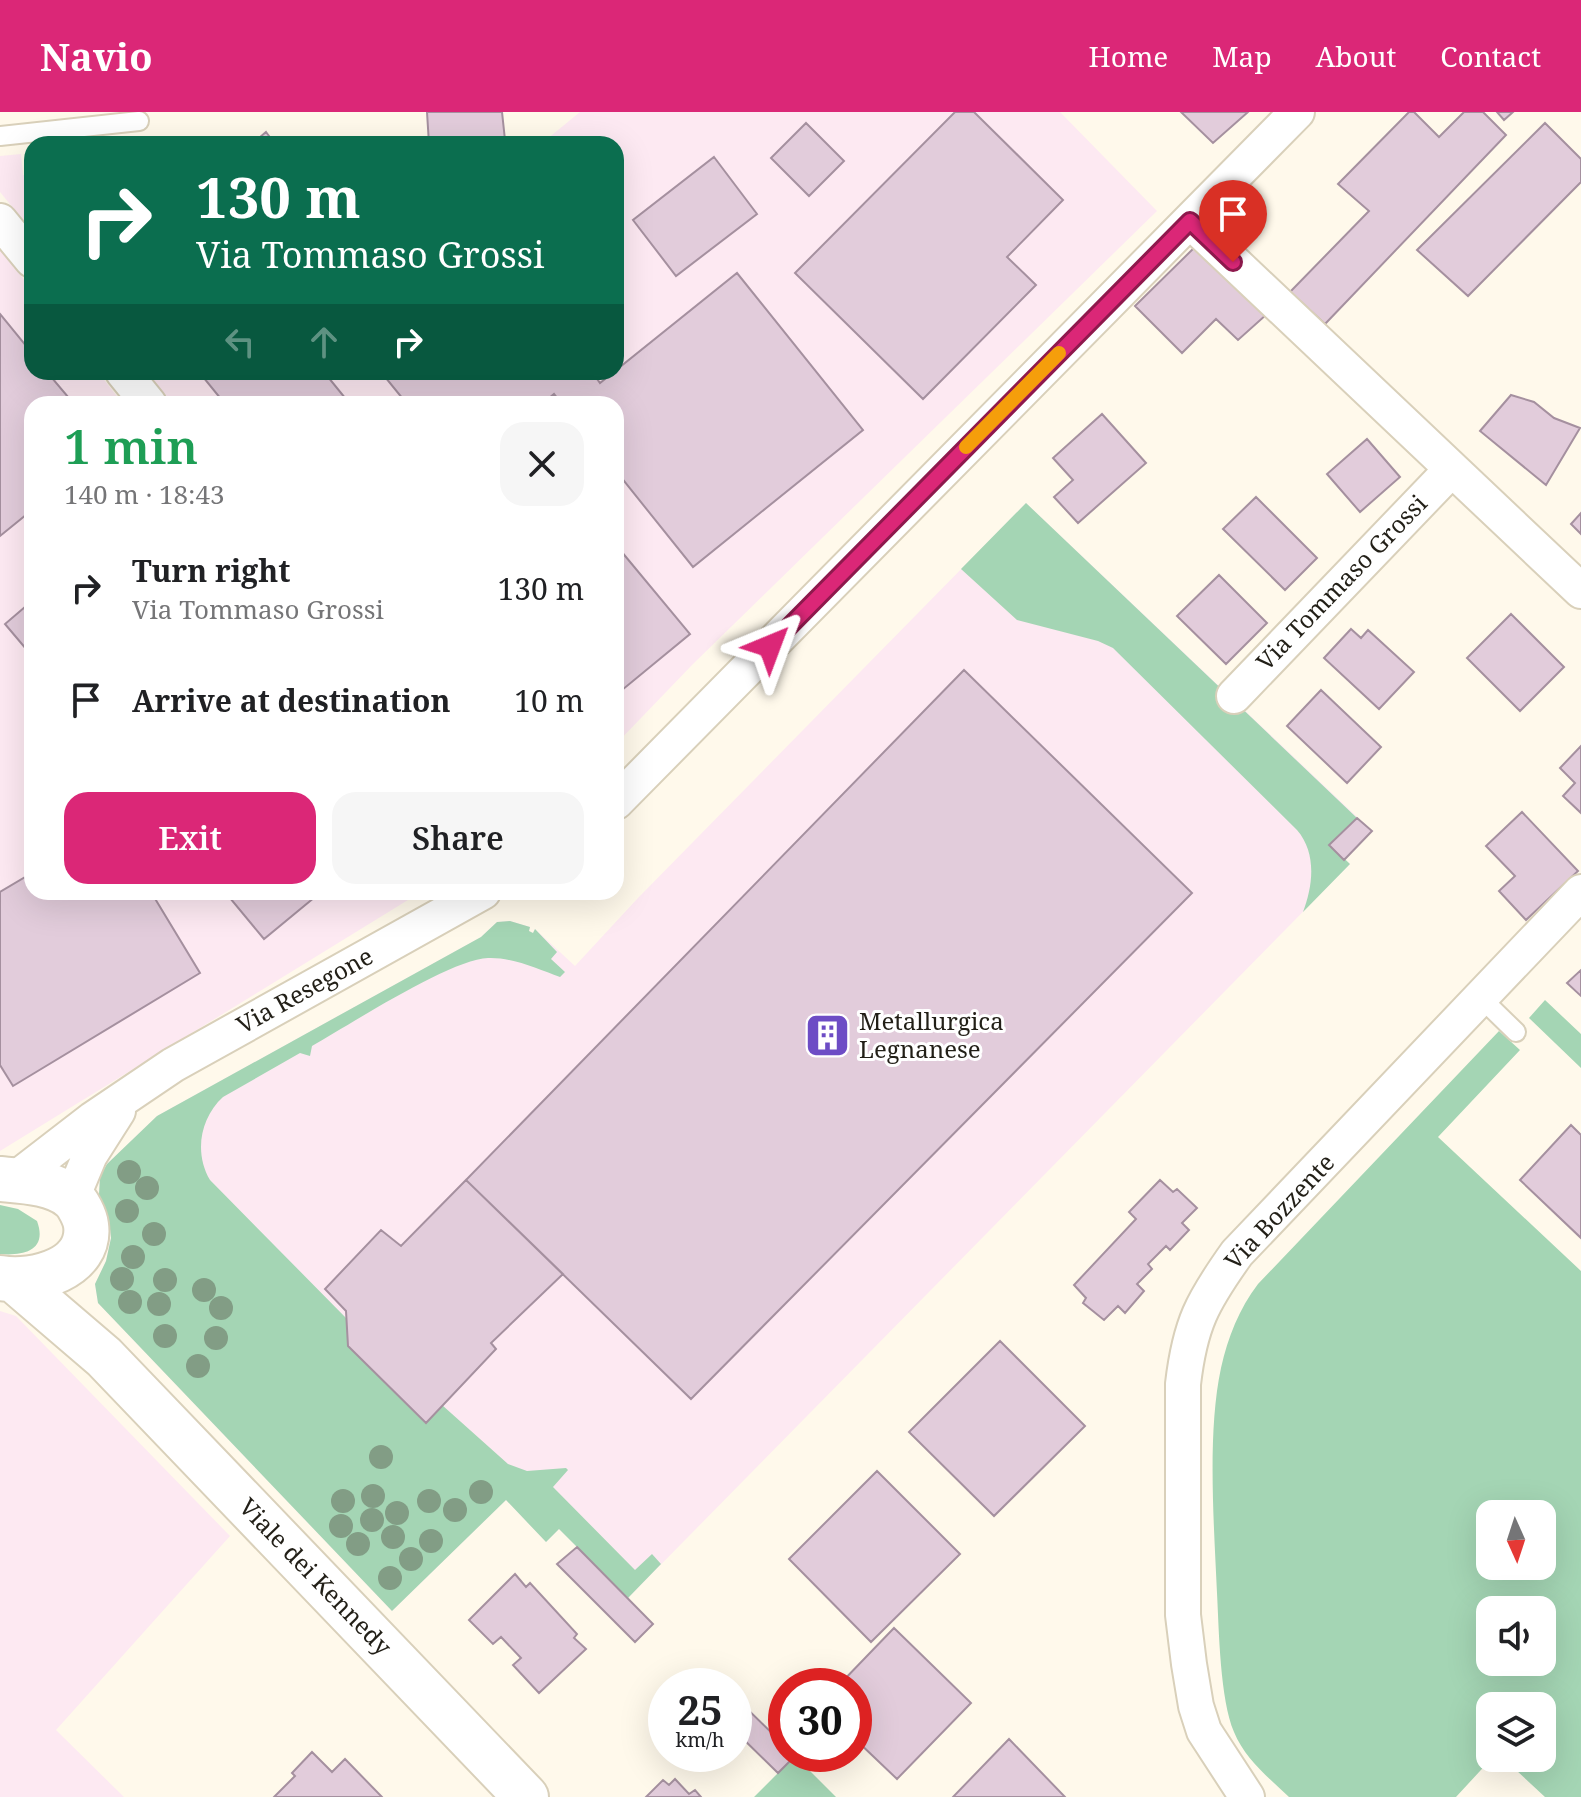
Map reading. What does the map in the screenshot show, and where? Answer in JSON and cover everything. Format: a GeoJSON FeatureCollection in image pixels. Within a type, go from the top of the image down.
{"type":"FeatureCollection","features":[{"type":"Feature","properties":{"kind":"street"},"geometry":{"type":"LineString","coordinates":[[624,794],[1297,112]]}},
{"type":"Feature","properties":{"kind":"street"},"geometry":{"type":"LineString","coordinates":[[0,221],[24,250]]}},
{"type":"Feature","properties":{"kind":"street"},"geometry":{"type":"LineString","coordinates":[[1190,221],[1581,591]]}},
{"type":"Feature","properties":{"kind":"street"},"geometry":{"type":"LineString","coordinates":[[130,380],[142,396]]}},
{"type":"Feature","properties":{"kind":"street","name":"Via Tommaso Grossi"},"geometry":{"type":"LineString","coordinates":[[1234,696],[1451,470]]}},
{"type":"Feature","properties":{"kind":"street","name":"Via Bozzente"},"geometry":{"type":"LineString","coordinates":[[1247,1797],[1204,1731],[1196,1706],[1183,1615],[1183,1384],[1187,1350],[1196,1318],[1213,1286],[1237,1253],[1581,892]]}},
{"type":"Feature","properties":{"kind":"street","name":"Via Resegone"},"geometry":{"type":"LineString","coordinates":[[7,1180],[173,1065],[469,900]]}},
{"type":"Feature","properties":{"kind":"street","name":"Via Resegone"},"geometry":{"type":"LineString","coordinates":[[72,1198],[90,1155],[130,1094]]}},
{"type":"Feature","properties":{"kind":"street"},"geometry":{"type":"LineString","coordinates":[[7,1180],[47,1185],[72,1198],[85,1219],[88,1238],[82,1253],[71,1263]]}},
{"type":"Feature","properties":{"kind":"street","name":"Viale dei Kennedy"},"geometry":{"type":"LineString","coordinates":[[7,1279],[48,1274],[71,1263],[104,1357]]}},
{"type":"Feature","properties":{"kind":"street","name":"Viale dei Kennedy"},"geometry":{"type":"LineString","coordinates":[[7,1279],[104,1357],[520,1795]]}},
{"type":"Feature","properties":{"kind":"lane"},"geometry":{"type":"LineString","coordinates":[[0,136],[139,121]]}},
{"type":"Feature","properties":{"kind":"lane"},"geometry":{"type":"LineString","coordinates":[[1480,997],[1516,1032]]}},
{"type":"Feature","properties":{"kind":"shaded area"},"geometry":{"type":"Polygon","coordinates":[[[580,112],[1060,112],[1157,211],[693,664],[624,736],[624,396],[166,396],[154,380],[624,380],[624,136],[551,136],[580,112]]]}},
{"type":"Feature","properties":{"kind":"shaded area"},"geometry":{"type":"Polygon","coordinates":[[[21,154],[24,221],[0,192],[0,156],[21,154]]]}},
{"type":"Feature","properties":{"kind":"shaded area"},"geometry":{"type":"Polygon","coordinates":[[[0,249],[24,280],[24,380],[104,380],[117,396],[24,396],[24,900],[408,900],[0,1151],[0,249]]]}},
{"type":"Feature","properties":{"kind":"shaded area"},"geometry":{"type":"Polygon","coordinates":[[[1026,503],[1372,831],[1344,859],[1350,864],[628,1598],[559,1529],[546,1542],[506,1500],[392,1611],[98,1303],[95,1284],[106,1261],[111,1238],[109,1220],[99,1195],[100,1176],[107,1164],[157,1116],[481,937],[497,922],[510,921],[530,927],[529,931],[533,933],[535,929],[575,966],[1026,503]]]}},
{"type":"Feature","properties":{"kind":"shaded area"},"geometry":{"type":"Polygon","coordinates":[[[0,1311],[16,1316],[230,1536],[56,1730],[124,1797],[0,1797],[0,1311]]]}},
{"type":"Feature","properties":{"kind":"green space"},"geometry":{"type":"Polygon","coordinates":[[[1026,503],[1357,818],[1330,845],[1350,864],[1303,912],[1311,870],[1308,849],[1297,830],[1113,648],[1098,641],[1017,620],[961,569],[1026,503]]]}},
{"type":"Feature","properties":{"kind":"green space"},"geometry":{"type":"Polygon","coordinates":[[[510,921],[530,927],[529,931],[533,933],[535,929],[557,952],[551,959],[565,972],[560,977],[497,958],[471,961],[450,969],[400,994],[312,1046],[310,1056],[300,1053],[223,1097],[209,1115],[202,1136],[202,1159],[210,1180],[347,1319],[348,1346],[425,1423],[442,1405],[508,1464],[527,1471],[566,1468],[568,1470],[553,1487],[635,1570],[652,1554],[661,1564],[628,1598],[559,1529],[546,1542],[506,1500],[392,1611],[98,1303],[95,1284],[106,1261],[111,1238],[109,1220],[99,1195],[100,1176],[107,1164],[157,1116],[481,937],[497,922],[510,921]]]}},
{"type":"Feature","properties":{"kind":"green space"},"geometry":{"type":"Polygon","coordinates":[[[1545,1000],[1581,1034],[1581,1068],[1529,1018],[1545,1000]]]}},
{"type":"Feature","properties":{"kind":"green space"},"geometry":{"type":"Polygon","coordinates":[[[1499,1031],[1520,1050],[1438,1137],[1581,1271],[1581,1797],[1545,1797],[1518,1772],[1556,1772],[1556,1692],[1476,1692],[1476,1772],[1479,1772],[1456,1797],[1289,1797],[1244,1751],[1229,1718],[1223,1684],[1214,1538],[1213,1450],[1217,1394],[1224,1357],[1240,1313],[1251,1294],[1499,1031]]]}},
{"type":"Feature","properties":{"kind":"green space"},"geometry":{"type":"Polygon","coordinates":[[[0,1205],[18,1209],[37,1221],[39,1239],[31,1250],[0,1254],[0,1205]]]}},
{"type":"Feature","properties":{"kind":"green space"},"geometry":{"type":"Polygon","coordinates":[[[779,1772],[811,1772],[836,1797],[754,1797],[779,1772]]]}},
{"type":"Feature","properties":{"kind":"building"},"geometry":{"type":"Polygon","coordinates":[[[427,112],[502,112],[505,136],[428,136],[427,112]]]}},
{"type":"Feature","properties":{"kind":"building"},"geometry":{"type":"Polygon","coordinates":[[[955,112],[974,112],[1063,200],[1007,257],[1036,285],[923,399],[795,273],[955,112]]]}},
{"type":"Feature","properties":{"kind":"building"},"geometry":{"type":"Polygon","coordinates":[[[1181,112],[1248,112],[1213,143],[1181,112]]]}},
{"type":"Feature","properties":{"kind":"building"},"geometry":{"type":"Polygon","coordinates":[[[1409,112],[1414,112],[1439,137],[1464,112],[1483,112],[1506,135],[1325,324],[1290,292],[1369,211],[1338,184],[1409,112]]]}},
{"type":"Feature","properties":{"kind":"building"},"geometry":{"type":"Polygon","coordinates":[[[1497,112],[1513,112],[1504,120],[1497,112]]]}},
{"type":"Feature","properties":{"kind":"building"},"geometry":{"type":"Polygon","coordinates":[[[806,123],[844,161],[809,196],[771,158],[806,123]]]}},
{"type":"Feature","properties":{"kind":"building"},"geometry":{"type":"Polygon","coordinates":[[[1545,123],[1581,159],[1581,182],[1468,296],[1417,250],[1545,123]]]}},
{"type":"Feature","properties":{"kind":"building"},"geometry":{"type":"Polygon","coordinates":[[[714,157],[757,214],[676,276],[633,220],[714,157]]]}},
{"type":"Feature","properties":{"kind":"building"},"geometry":{"type":"Polygon","coordinates":[[[1197,245],[1267,314],[1238,340],[1216,319],[1182,353],[1135,306],[1197,245]]]}},
{"type":"Feature","properties":{"kind":"building"},"geometry":{"type":"Polygon","coordinates":[[[737,273],[863,430],[693,567],[624,481],[624,396],[400,396],[388,380],[598,380],[600,383],[604,380],[624,380],[624,364],[737,273]]]}},
{"type":"Feature","properties":{"kind":"building"},"geometry":{"type":"Polygon","coordinates":[[[0,314],[24,343],[24,380],[54,380],[67,396],[24,396],[24,516],[0,536],[0,314]]]}},
{"type":"Feature","properties":{"kind":"building"},"geometry":{"type":"Polygon","coordinates":[[[206,380],[330,380],[344,396],[218,396],[206,380]]]}},
{"type":"Feature","properties":{"kind":"building"},"geometry":{"type":"Polygon","coordinates":[[[1511,395],[1534,402],[1554,418],[1580,428],[1546,485],[1480,431],[1511,395]]]}},
{"type":"Feature","properties":{"kind":"building"},"geometry":{"type":"Polygon","coordinates":[[[1102,414],[1146,463],[1078,523],[1054,497],[1073,480],[1053,458],[1102,414]]]}},
{"type":"Feature","properties":{"kind":"building"},"geometry":{"type":"Polygon","coordinates":[[[1367,439],[1400,477],[1360,512],[1327,474],[1367,439]]]}},
{"type":"Feature","properties":{"kind":"building"},"geometry":{"type":"Polygon","coordinates":[[[1256,497],[1317,558],[1285,590],[1223,529],[1256,497]]]}},
{"type":"Feature","properties":{"kind":"building"},"geometry":{"type":"Polygon","coordinates":[[[1581,513],[1581,534],[1571,524],[1581,513]]]}},
{"type":"Feature","properties":{"kind":"building"},"geometry":{"type":"Polygon","coordinates":[[[624,555],[690,634],[624,688],[624,555]]]}},
{"type":"Feature","properties":{"kind":"building"},"geometry":{"type":"Polygon","coordinates":[[[1219,575],[1267,623],[1226,664],[1177,616],[1219,575]]]}},
{"type":"Feature","properties":{"kind":"building"},"geometry":{"type":"Polygon","coordinates":[[[24,608],[24,647],[5,624],[24,608]]]}},
{"type":"Feature","properties":{"kind":"building"},"geometry":{"type":"Polygon","coordinates":[[[1511,614],[1564,667],[1520,711],[1467,658],[1511,614]]]}},
{"type":"Feature","properties":{"kind":"building"},"geometry":{"type":"Polygon","coordinates":[[[1351,629],[1361,638],[1368,630],[1414,672],[1379,709],[1324,658],[1351,629]]]}},
{"type":"Feature","properties":{"kind":"building","name":"Metallurgica Legnanese"},"geometry":{"type":"Polygon","coordinates":[[[964,670],[1192,893],[691,1399],[466,1180],[964,670]]]}},
{"type":"Feature","properties":{"kind":"building"},"geometry":{"type":"Polygon","coordinates":[[[1321,690],[1381,747],[1347,783],[1287,726],[1321,690]]]}},
{"type":"Feature","properties":{"kind":"building"},"geometry":{"type":"Polygon","coordinates":[[[1581,746],[1581,813],[1563,796],[1575,783],[1560,768],[1581,746]]]}},
{"type":"Feature","properties":{"kind":"building"},"geometry":{"type":"Polygon","coordinates":[[[1522,812],[1578,871],[1526,920],[1499,891],[1515,876],[1486,846],[1522,812]]]}},
{"type":"Feature","properties":{"kind":"building"},"geometry":{"type":"Polygon","coordinates":[[[1357,818],[1372,831],[1344,860],[1329,845],[1357,818]]]}},
{"type":"Feature","properties":{"kind":"building"},"geometry":{"type":"Polygon","coordinates":[[[24,878],[24,900],[156,900],[200,973],[13,1086],[0,1065],[0,892],[24,878]]]}},
{"type":"Feature","properties":{"kind":"building"},"geometry":{"type":"Polygon","coordinates":[[[232,900],[311,900],[264,939],[232,900]]]}},
{"type":"Feature","properties":{"kind":"building"},"geometry":{"type":"Polygon","coordinates":[[[1581,970],[1581,996],[1567,983],[1581,970]]]}},
{"type":"Feature","properties":{"kind":"building"},"geometry":{"type":"Polygon","coordinates":[[[1571,1125],[1581,1135],[1581,1238],[1520,1180],[1571,1125]]]}},
{"type":"Feature","properties":{"kind":"building"},"geometry":{"type":"Polygon","coordinates":[[[466,1180],[563,1274],[491,1343],[496,1349],[426,1423],[348,1346],[346,1311],[325,1289],[381,1230],[401,1246],[466,1180]]]}},
{"type":"Feature","properties":{"kind":"building"},"geometry":{"type":"Polygon","coordinates":[[[1160,1180],[1173,1192],[1177,1189],[1197,1208],[1182,1223],[1189,1230],[1170,1250],[1166,1246],[1148,1264],[1152,1269],[1137,1284],[1144,1291],[1125,1313],[1118,1306],[1104,1320],[1083,1303],[1086,1298],[1074,1285],[1136,1219],[1129,1212],[1160,1180]]]}},
{"type":"Feature","properties":{"kind":"building"},"geometry":{"type":"Polygon","coordinates":[[[1000,1341],[1085,1426],[994,1516],[909,1432],[1000,1341]]]}},
{"type":"Feature","properties":{"kind":"building"},"geometry":{"type":"Polygon","coordinates":[[[877,1471],[960,1554],[871,1642],[789,1559],[877,1471]]]}},
{"type":"Feature","properties":{"kind":"building"},"geometry":{"type":"Polygon","coordinates":[[[577,1547],[653,1624],[635,1642],[557,1564],[577,1547]]]}},
{"type":"Feature","properties":{"kind":"building"},"geometry":{"type":"Polygon","coordinates":[[[515,1574],[526,1587],[530,1583],[577,1634],[574,1638],[586,1649],[539,1693],[513,1665],[521,1658],[501,1637],[493,1644],[469,1620],[515,1574]]]}},
{"type":"Feature","properties":{"kind":"building"},"geometry":{"type":"Polygon","coordinates":[[[894,1628],[971,1703],[897,1779],[872,1755],[872,1668],[855,1668],[894,1628]]]}},
{"type":"Feature","properties":{"kind":"building"},"geometry":{"type":"Polygon","coordinates":[[[752,1714],[768,1729],[768,1763],[752,1748],[752,1714]]]}},
{"type":"Feature","properties":{"kind":"building"},"geometry":{"type":"Polygon","coordinates":[[[1009,1739],[1065,1797],[953,1797],[1009,1739]]]}},
{"type":"Feature","properties":{"kind":"building"},"geometry":{"type":"Polygon","coordinates":[[[312,1752],[332,1772],[345,1759],[382,1797],[274,1797],[295,1776],[292,1773],[312,1752]]]}},
{"type":"Feature","properties":{"kind":"building"},"geometry":{"type":"Polygon","coordinates":[[[675,1779],[689,1794],[695,1790],[701,1797],[646,1797],[663,1780],[669,1785],[675,1779]]]}},
{"type":"Feature","properties":{"kind":"slow traffic"},"geometry":{"type":"LineString","coordinates":[[966,447],[1059,353]]}},
{"type":"Feature","properties":{"kind":"place","name":"Metallurgica Legnanese"},"geometry":{"type":"Point","coordinates":[828,1036]}},
{"type":"Feature","properties":{"kind":"route"},"geometry":{"type":"LineString","coordinates":[[770,646],[1190,221],[1233,262]]}}]}
